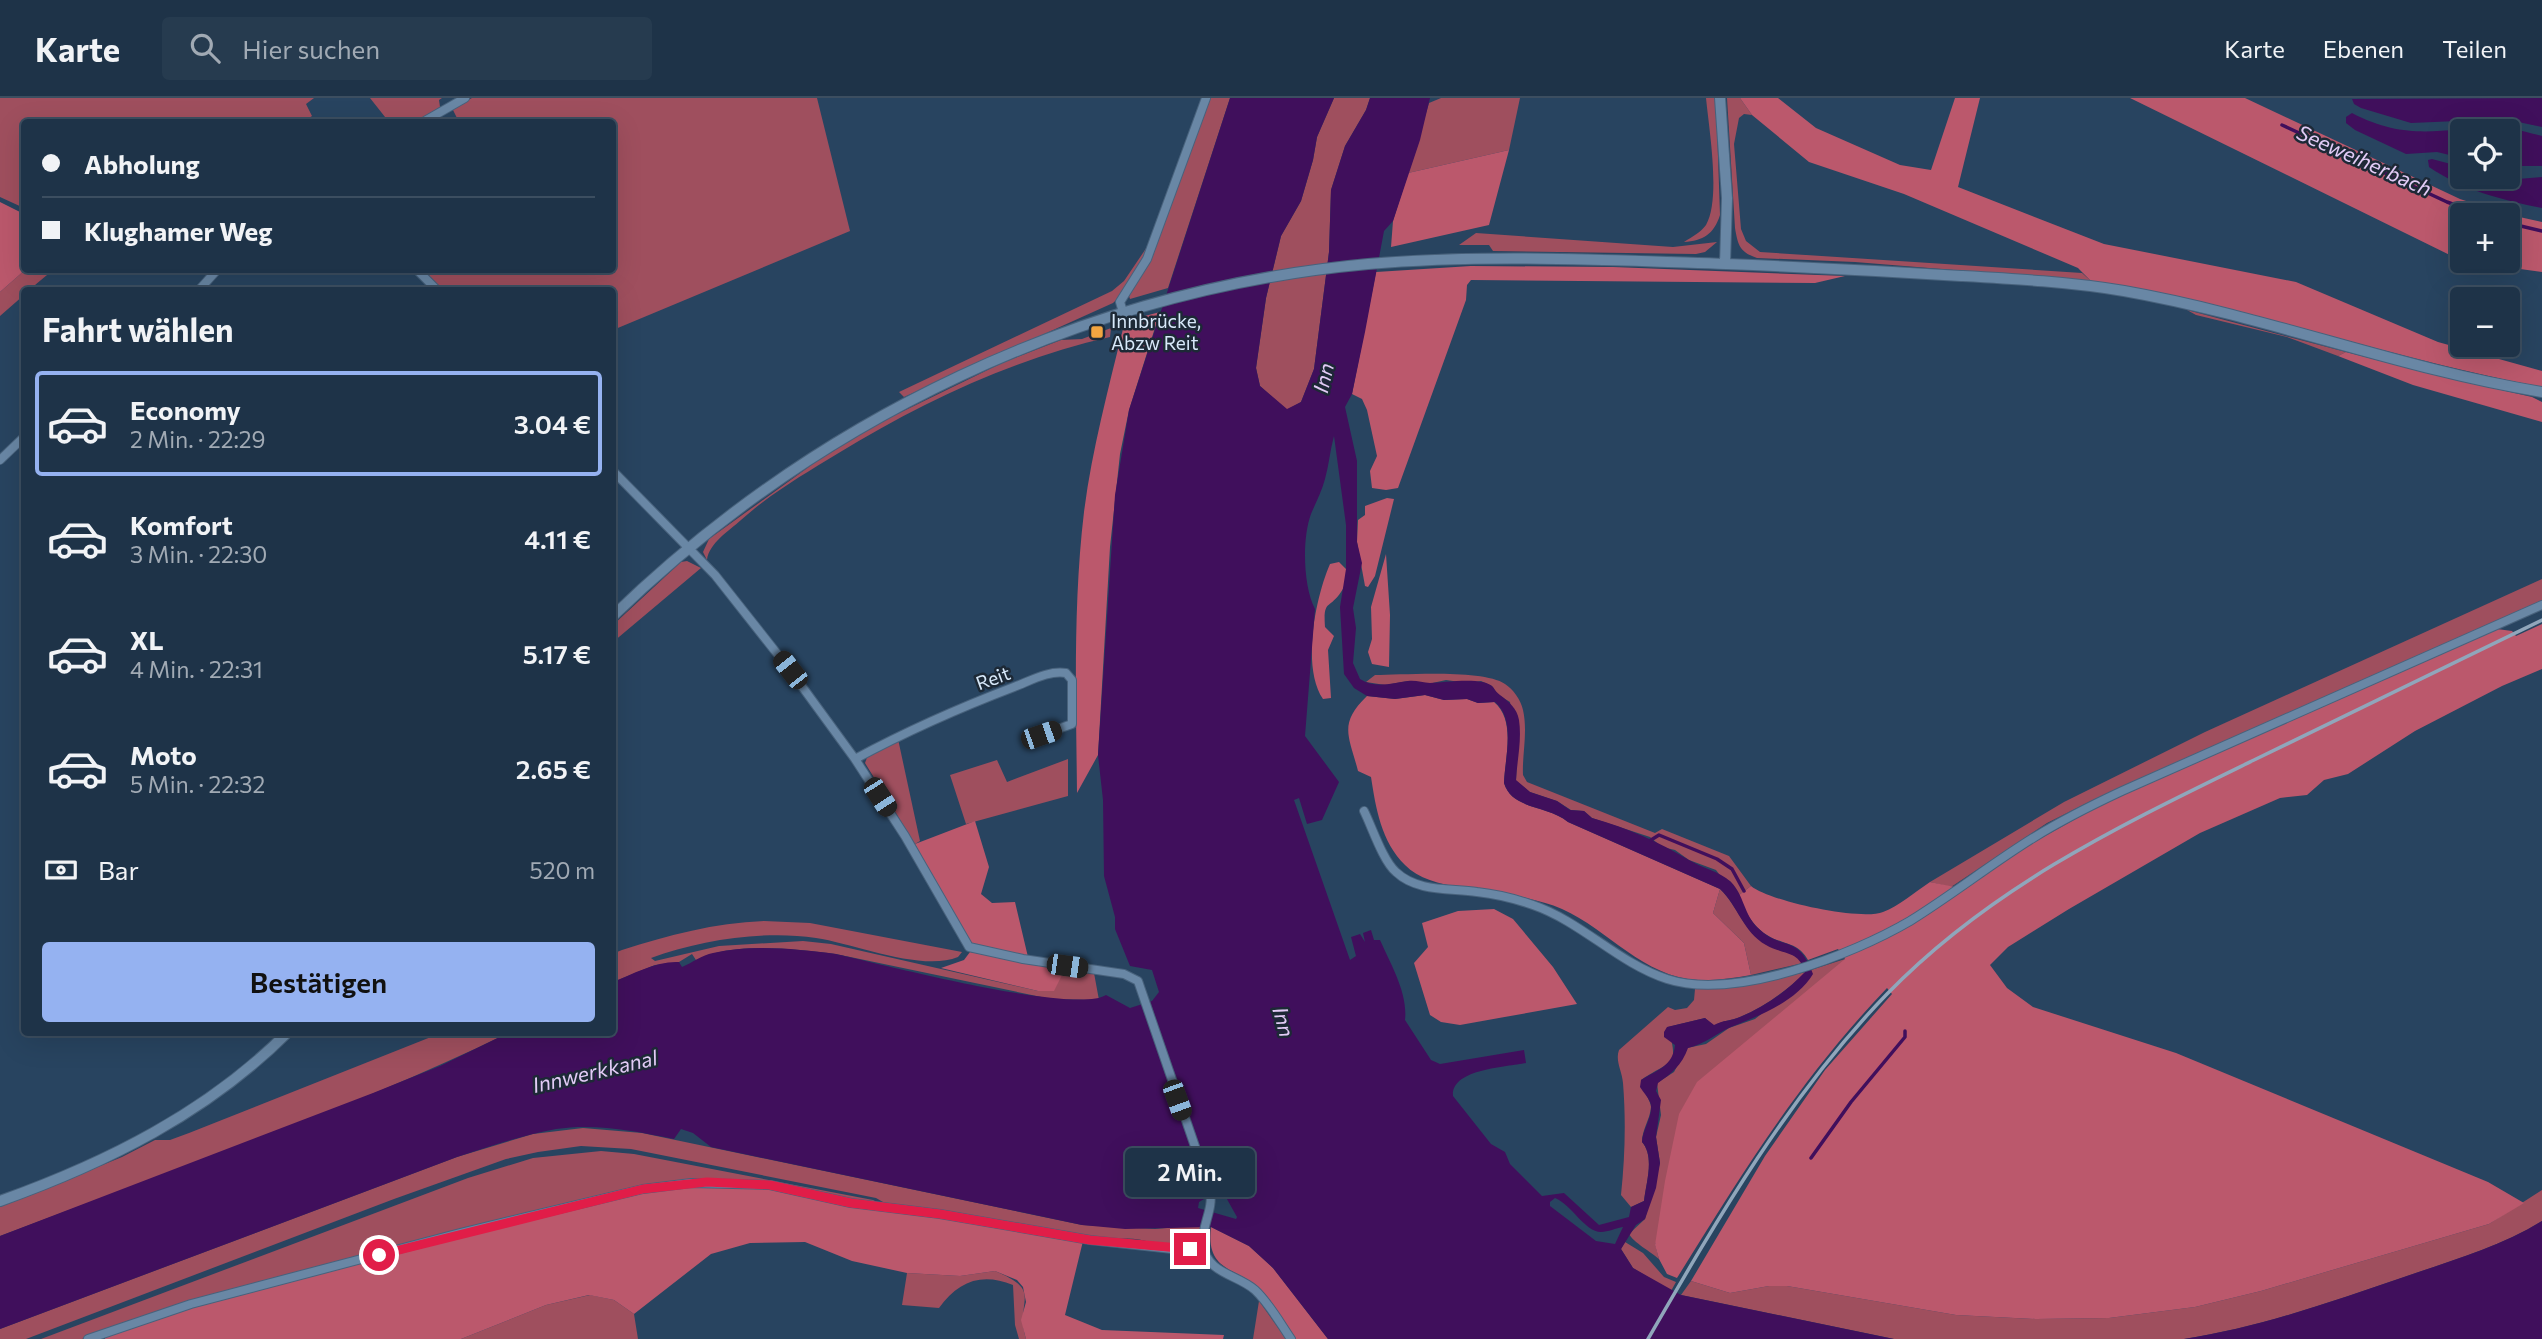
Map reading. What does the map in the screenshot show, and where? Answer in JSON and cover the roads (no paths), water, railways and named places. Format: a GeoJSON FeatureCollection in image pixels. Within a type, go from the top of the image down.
{"type":"FeatureCollection","features":[{"type":"Feature","properties":{"kind":"street"},"geometry":{"type":"LineString","coordinates":[[428,119],[465,98]]}},
{"type":"Feature","properties":{"kind":"street"},"geometry":{"type":"LineString","coordinates":[[1123,312],[1120,302],[1147,259],[1206,98]]}},
{"type":"Feature","properties":{"kind":"street"},"geometry":{"type":"LineString","coordinates":[[1720,98],[1727,198],[1726,264]]}},
{"type":"Feature","properties":{"kind":"street"},"geometry":{"type":"LineString","coordinates":[[616,613],[689,547],[787,475],[876,419],[988,362],[1123,312],[1189,294],[1310,271],[1391,262],[1476,258],[1726,264],[1976,276],[2122,291],[2245,317],[2444,372],[2542,392]]}},
{"type":"Feature","properties":{"kind":"street"},"geometry":{"type":"LineString","coordinates":[[202,287],[214,273]]}},
{"type":"Feature","properties":{"kind":"street"},"geometry":{"type":"LineString","coordinates":[[419,273],[434,287]]}},
{"type":"Feature","properties":{"kind":"street"},"geometry":{"type":"LineString","coordinates":[[0,460],[21,440]]}},
{"type":"Feature","properties":{"kind":"street"},"geometry":{"type":"LineString","coordinates":[[616,474],[689,547],[740,605],[855,759],[914,851],[960,936],[969,947],[1023,960],[1130,975],[1138,981],[1210,1190],[1212,1200],[1203,1245],[1209,1259],[1219,1270],[1258,1292],[1291,1339]]}},
{"type":"Feature","properties":{"kind":"street"},"geometry":{"type":"LineString","coordinates":[[1364,811],[1389,864],[1410,882],[1477,892],[1542,908],[1570,922],[1620,956],[1668,979],[1695,984],[1726,984],[1799,968],[1908,922],[2031,839],[2122,790],[2542,605]]}},
{"type":"Feature","properties":{"kind":"street","name":"Reit"},"geometry":{"type":"LineString","coordinates":[[855,759],[915,727],[970,704],[1050,674],[1066,673],[1072,680],[1072,724],[1041,735]]}},
{"type":"Feature","properties":{"kind":"street"},"geometry":{"type":"LineString","coordinates":[[0,1201],[107,1157],[151,1135],[231,1082],[283,1036]]}},
{"type":"Feature","properties":{"kind":"street"},"geometry":{"type":"LineString","coordinates":[[88,1339],[180,1308],[253,1288],[460,1233],[664,1185],[723,1182],[770,1185],[851,1203],[940,1214],[1090,1240],[1182,1250],[1203,1245]]}},
{"type":"Feature","properties":{"kind":"water"},"geometry":{"type":"Polygon","coordinates":[[[1230,98],[1334,98],[1317,137],[1301,201],[1281,236],[1266,298],[1256,368],[1260,386],[1287,409],[1301,402],[1314,369],[1329,252],[1331,190],[1345,146],[1370,98],[1430,98],[1420,140],[1393,221],[1384,231],[1352,394],[1345,407],[1357,461],[1357,542],[1362,563],[1353,608],[1356,628],[1353,663],[1360,679],[1372,684],[1472,681],[1493,687],[1518,716],[1520,735],[1516,780],[1530,792],[1557,801],[1570,810],[1584,811],[1592,818],[1643,836],[1721,875],[1735,887],[1758,928],[1802,953],[1813,974],[1806,984],[1765,1013],[1688,1048],[1676,1068],[1658,1083],[1656,1091],[1661,1100],[1656,1137],[1660,1163],[1656,1188],[1645,1219],[1636,1225],[1621,1249],[1633,1268],[1681,1295],[1894,1339],[1328,1339],[1273,1268],[1249,1246],[1211,1227],[1125,1229],[1082,1225],[711,1147],[693,1133],[681,1129],[674,1139],[600,1127],[556,1129],[457,1157],[0,1329],[0,1236],[373,1093],[440,1066],[502,1036],[616,1036],[616,981],[653,966],[679,962],[682,967],[705,955],[728,950],[790,949],[836,954],[933,977],[1019,993],[1087,999],[1106,995],[1130,1008],[1152,1001],[1159,992],[1152,970],[1130,966],[1115,929],[1115,917],[1104,876],[1103,800],[1098,755],[1115,495],[1129,410],[1230,98]],[[1334,436],[1325,479],[1311,514],[1306,536],[1306,575],[1315,609],[1305,736],[1339,782],[1322,820],[1307,824],[1299,798],[1294,800],[1350,960],[1356,956],[1351,937],[1360,934],[1365,942],[1363,933],[1371,930],[1374,940],[1380,940],[1398,979],[1404,1000],[1405,1020],[1431,1060],[1440,1064],[1524,1050],[1526,1063],[1470,1075],[1455,1087],[1453,1096],[1491,1144],[1505,1152],[1510,1164],[1542,1196],[1564,1193],[1599,1225],[1629,1217],[1631,1207],[1644,1201],[1649,1170],[1648,1155],[1642,1142],[1651,1106],[1640,1087],[1641,1080],[1668,1063],[1674,1052],[1675,1045],[1664,1037],[1667,1027],[1705,1018],[1714,1025],[1740,1017],[1775,998],[1805,972],[1795,956],[1758,940],[1720,889],[1551,813],[1522,803],[1508,792],[1504,783],[1507,729],[1501,710],[1495,702],[1444,700],[1425,695],[1395,699],[1367,696],[1354,688],[1344,674],[1340,607],[1346,569],[1346,525],[1334,436]],[[1216,1192],[1199,1202],[1198,1208],[1236,1219],[1223,1192],[1216,1192]],[[1555,1198],[1550,1202],[1550,1206],[1596,1241],[1615,1244],[1623,1227],[1604,1232],[1595,1231],[1555,1198]]]}},
{"type":"Feature","properties":{"kind":"water"},"geometry":{"type":"Polygon","coordinates":[[[2542,98],[2542,127],[2520,122],[2520,119],[2450,119],[2450,121],[2411,123],[2361,108],[2354,104],[2352,99],[2542,98]]]}},
{"type":"Feature","properties":{"kind":"water"},"geometry":{"type":"Polygon","coordinates":[[[2352,113],[2392,128],[2411,131],[2450,130],[2450,155],[2437,152],[2406,154],[2355,130],[2346,123],[2346,117],[2352,113]]]}},
{"type":"Feature","properties":{"kind":"water"},"geometry":{"type":"Polygon","coordinates":[[[2520,130],[2542,136],[2542,166],[2520,166],[2520,130]]]}},
{"type":"Feature","properties":{"kind":"water"},"geometry":{"type":"Polygon","coordinates":[[[2428,160],[2450,164],[2450,179],[2429,167],[2428,160]]]}},
{"type":"Feature","properties":{"kind":"water"},"geometry":{"type":"Polygon","coordinates":[[[2542,177],[2542,208],[2472,189],[2520,189],[2520,179],[2542,177]]]}},
{"type":"Feature","properties":{"kind":"water"},"geometry":{"type":"Polygon","coordinates":[[[2542,1221],[2542,1339],[2184,1339],[2269,1320],[2352,1295],[2476,1252],[2542,1221]]]}},
{"type":"Feature","properties":{"kind":"waterway","name":"Seeweiherbach"},"geometry":{"type":"LineString","coordinates":[[2282,125],[2450,203]]}},
{"type":"Feature","properties":{"kind":"waterway","name":"Seeweiherbach"},"geometry":{"type":"LineString","coordinates":[[2520,226],[2542,231]]}},
{"type":"Feature","properties":{"kind":"waterway"},"geometry":{"type":"LineString","coordinates":[[1651,840],[1659,835],[1717,859],[1732,869],[1744,891]]}},
{"type":"Feature","properties":{"kind":"waterway"},"geometry":{"type":"LineString","coordinates":[[1811,1158],[1851,1102],[1905,1037],[1905,1031]]}},
{"type":"Feature","properties":{"kind":"railway"},"geometry":{"type":"LineString","coordinates":[[1648,1339],[1757,1159],[1818,1074],[1887,994],[1927,956],[1970,921],[2014,890],[2107,834],[2542,620]]}},
{"type":"Feature","properties":{"kind":"place","name":"Innbrücke, Abzw Reit"},"geometry":{"type":"Point","coordinates":[1097,332]}},
{"type":"Feature","properties":{"kind":"water label","name":"Inn"},"geometry":{"type":"Point","coordinates":[1324,378]}},
{"type":"Feature","properties":{"kind":"water label","name":"Inn"},"geometry":{"type":"Point","coordinates":[1283,1022]}},
{"type":"Feature","properties":{"kind":"water label","name":"Innwerkkanal"},"geometry":{"type":"Point","coordinates":[595,1072]}}]}
